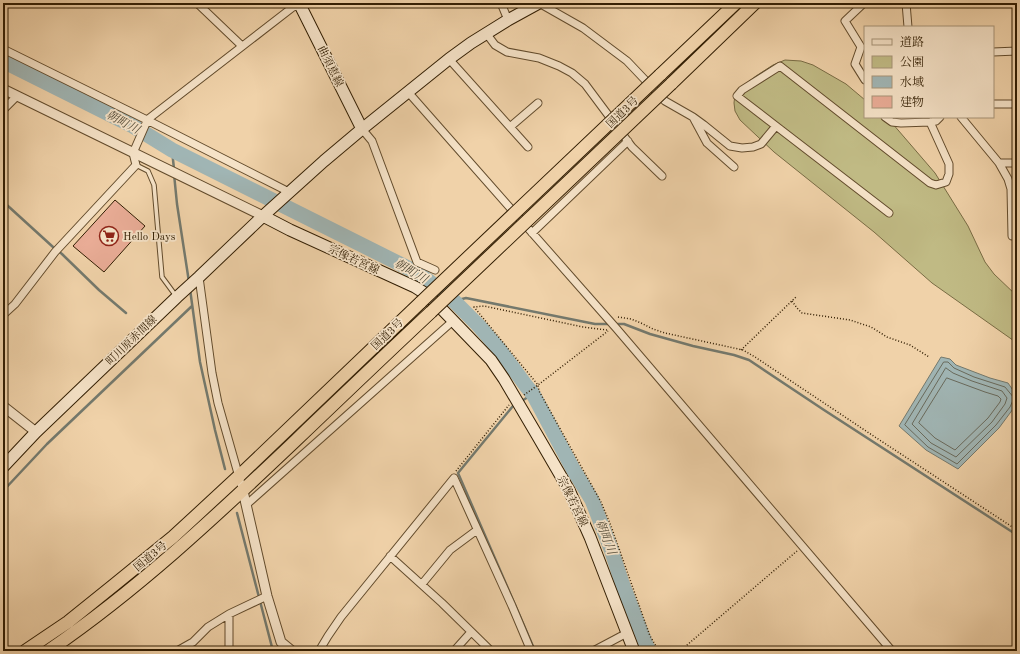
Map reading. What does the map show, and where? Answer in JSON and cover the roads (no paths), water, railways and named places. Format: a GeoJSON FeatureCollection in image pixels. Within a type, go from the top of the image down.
{"type":"FeatureCollection","features":[{"type":"Feature","properties":{"kind":"highway","name":"国道3号"},"geometry":{"type":"LineString","coordinates":[[25,651],[68,622],[173,537],[736,3]]}},
{"type":"Feature","properties":{"kind":"highway","name":"国道3号"},"geometry":{"type":"LineString","coordinates":[[48,651],[122,596],[243,491],[755,3]]}},
{"type":"Feature","properties":{"kind":"main road"},"geometry":{"type":"LineString","coordinates":[[263,216],[362,129],[449,60],[486,33],[539,3]]}},
{"type":"Feature","properties":{"kind":"main road","name":"曲須恵線"},"geometry":{"type":"LineString","coordinates":[[301,4],[362,129]]}},
{"type":"Feature","properties":{"kind":"main road","name":"町川原赤間線"},"geometry":{"type":"LineString","coordinates":[[3,467],[36,432],[263,216]]}},
{"type":"Feature","properties":{"kind":"main road","name":"宗像若宮線"},"geometry":{"type":"LineString","coordinates":[[263,216],[426,294],[454,320],[491,360],[569,490],[590,537],[634,651]]}},
{"type":"Feature","properties":{"kind":"street"},"geometry":{"type":"LineString","coordinates":[[197,3],[242,46]]}},
{"type":"Feature","properties":{"kind":"street"},"geometry":{"type":"LineString","coordinates":[[501,3],[508,20]]}},
{"type":"Feature","properties":{"kind":"street"},"geometry":{"type":"LineString","coordinates":[[539,3],[584,28],[627,62],[665,101],[704,124],[730,146],[742,148],[753,147],[761,144],[776,126]]}},
{"type":"Feature","properties":{"kind":"street"},"geometry":{"type":"LineString","coordinates":[[864,3],[845,21],[860,47],[856,64],[864,78]]}},
{"type":"Feature","properties":{"kind":"street"},"geometry":{"type":"LineString","coordinates":[[906,3],[908,26]]}},
{"type":"Feature","properties":{"kind":"street"},"geometry":{"type":"LineString","coordinates":[[3,315],[15,304],[55,252],[136,165],[133,153],[147,121],[293,7],[301,4]]}},
{"type":"Feature","properties":{"kind":"street"},"geometry":{"type":"LineString","coordinates":[[486,33],[495,45],[507,52],[539,58],[560,66],[585,84],[632,147],[662,176]]}},
{"type":"Feature","properties":{"kind":"street"},"geometry":{"type":"LineString","coordinates":[[3,49],[289,192]]}},
{"type":"Feature","properties":{"kind":"street"},"geometry":{"type":"LineString","coordinates":[[994,52],[1017,51]]}},
{"type":"Feature","properties":{"kind":"street"},"geometry":{"type":"LineString","coordinates":[[449,60],[528,147]]}},
{"type":"Feature","properties":{"kind":"street"},"geometry":{"type":"LineString","coordinates":[[889,213],[737,96],[742,90],[780,66],[930,183],[936,185],[946,182],[949,174],[949,164],[930,122]]}},
{"type":"Feature","properties":{"kind":"street"},"geometry":{"type":"LineString","coordinates":[[3,88],[16,96],[263,216]]}},
{"type":"Feature","properties":{"kind":"street"},"geometry":{"type":"LineString","coordinates":[[408,92],[606,317],[892,651]]}},
{"type":"Feature","properties":{"kind":"street"},"geometry":{"type":"LineString","coordinates":[[3,110],[16,96]]}},
{"type":"Feature","properties":{"kind":"street"},"geometry":{"type":"LineString","coordinates":[[510,127],[538,102]]}},
{"type":"Feature","properties":{"kind":"street"},"geometry":{"type":"LineString","coordinates":[[994,104],[1017,104]]}},
{"type":"Feature","properties":{"kind":"street"},"geometry":{"type":"LineString","coordinates":[[693,117],[707,143],[734,167]]}},
{"type":"Feature","properties":{"kind":"street"},"geometry":{"type":"LineString","coordinates":[[886,118],[892,122],[901,123],[930,122],[936,121],[939,118]]}},
{"type":"Feature","properties":{"kind":"street"},"geometry":{"type":"LineString","coordinates":[[962,118],[999,163],[1008,179],[1011,189],[1012,236],[1017,236]]}},
{"type":"Feature","properties":{"kind":"street"},"geometry":{"type":"LineString","coordinates":[[362,129],[372,141],[417,262],[435,270]]}},
{"type":"Feature","properties":{"kind":"street"},"geometry":{"type":"LineString","coordinates":[[532,233],[628,141]]}},
{"type":"Feature","properties":{"kind":"street"},"geometry":{"type":"LineString","coordinates":[[999,163],[1017,163]]}},
{"type":"Feature","properties":{"kind":"street"},"geometry":{"type":"LineString","coordinates":[[199,277],[209,355],[218,402],[243,491],[267,596],[282,647],[292,651]]}},
{"type":"Feature","properties":{"kind":"street"},"geometry":{"type":"LineString","coordinates":[[246,505],[454,320]]}},
{"type":"Feature","properties":{"kind":"street"},"geometry":{"type":"LineString","coordinates":[[3,406],[36,432]]}},
{"type":"Feature","properties":{"kind":"street"},"geometry":{"type":"LineString","coordinates":[[319,651],[341,617],[454,478],[531,651]]}},
{"type":"Feature","properties":{"kind":"street"},"geometry":{"type":"LineString","coordinates":[[422,584],[450,550],[478,530]]}},
{"type":"Feature","properties":{"kind":"street"},"geometry":{"type":"LineString","coordinates":[[390,556],[422,584],[491,651]]}},
{"type":"Feature","properties":{"kind":"street"},"geometry":{"type":"LineString","coordinates":[[177,651],[193,642],[208,627],[229,614],[267,596]]}},
{"type":"Feature","properties":{"kind":"street"},"geometry":{"type":"LineString","coordinates":[[229,614],[229,651]]}},
{"type":"Feature","properties":{"kind":"street"},"geometry":{"type":"LineString","coordinates":[[454,651],[471,632]]}},
{"type":"Feature","properties":{"kind":"street"},"geometry":{"type":"LineString","coordinates":[[593,651],[627,633]]}},
{"type":"Feature","properties":{"kind":"lane"},"geometry":{"type":"LineString","coordinates":[[136,165],[148,171],[154,185],[162,277],[177,297]]}},
{"type":"Feature","properties":{"kind":"water"},"geometry":{"type":"Polygon","coordinates":[[[941,357],[950,359],[956,365],[1008,383],[1017,396],[1013,409],[999,428],[958,469],[926,450],[899,426],[941,357]]]}},
{"type":"Feature","properties":{"kind":"waterway","name":"朝町川"},"geometry":{"type":"LineString","coordinates":[[3,61],[133,126],[172,150],[420,274],[454,301],[499,349],[533,394],[573,469],[592,500],[611,549],[622,583],[647,647],[650,651]]}},
{"type":"Feature","properties":{"kind":"waterway"},"geometry":{"type":"LineString","coordinates":[[172,150],[174,169]]}},
{"type":"Feature","properties":{"kind":"waterway"},"geometry":{"type":"LineString","coordinates":[[174,174],[189,282]]}},
{"type":"Feature","properties":{"kind":"waterway"},"geometry":{"type":"LineString","coordinates":[[3,202],[126,313]]}},
{"type":"Feature","properties":{"kind":"waterway"},"geometry":{"type":"LineString","coordinates":[[190,289],[200,362],[225,469]]}},
{"type":"Feature","properties":{"kind":"waterway"},"geometry":{"type":"LineString","coordinates":[[454,301],[466,298],[595,324],[610,324]]}},
{"type":"Feature","properties":{"kind":"waterway"},"geometry":{"type":"LineString","coordinates":[[3,491],[47,444],[192,306]]}},
{"type":"Feature","properties":{"kind":"waterway"},"geometry":{"type":"LineString","coordinates":[[615,324],[624,324],[650,334],[749,360],[1017,535]]}},
{"type":"Feature","properties":{"kind":"waterway"},"geometry":{"type":"LineString","coordinates":[[520,402],[533,394]]}},
{"type":"Feature","properties":{"kind":"waterway"},"geometry":{"type":"LineString","coordinates":[[516,404],[458,473],[535,651]]}},
{"type":"Feature","properties":{"kind":"waterway"},"geometry":{"type":"LineString","coordinates":[[237,513],[273,651]]}},
{"type":"Feature","properties":{"kind":"place","name":"Hello Days"},"geometry":{"type":"Point","coordinates":[109,236]}}]}
